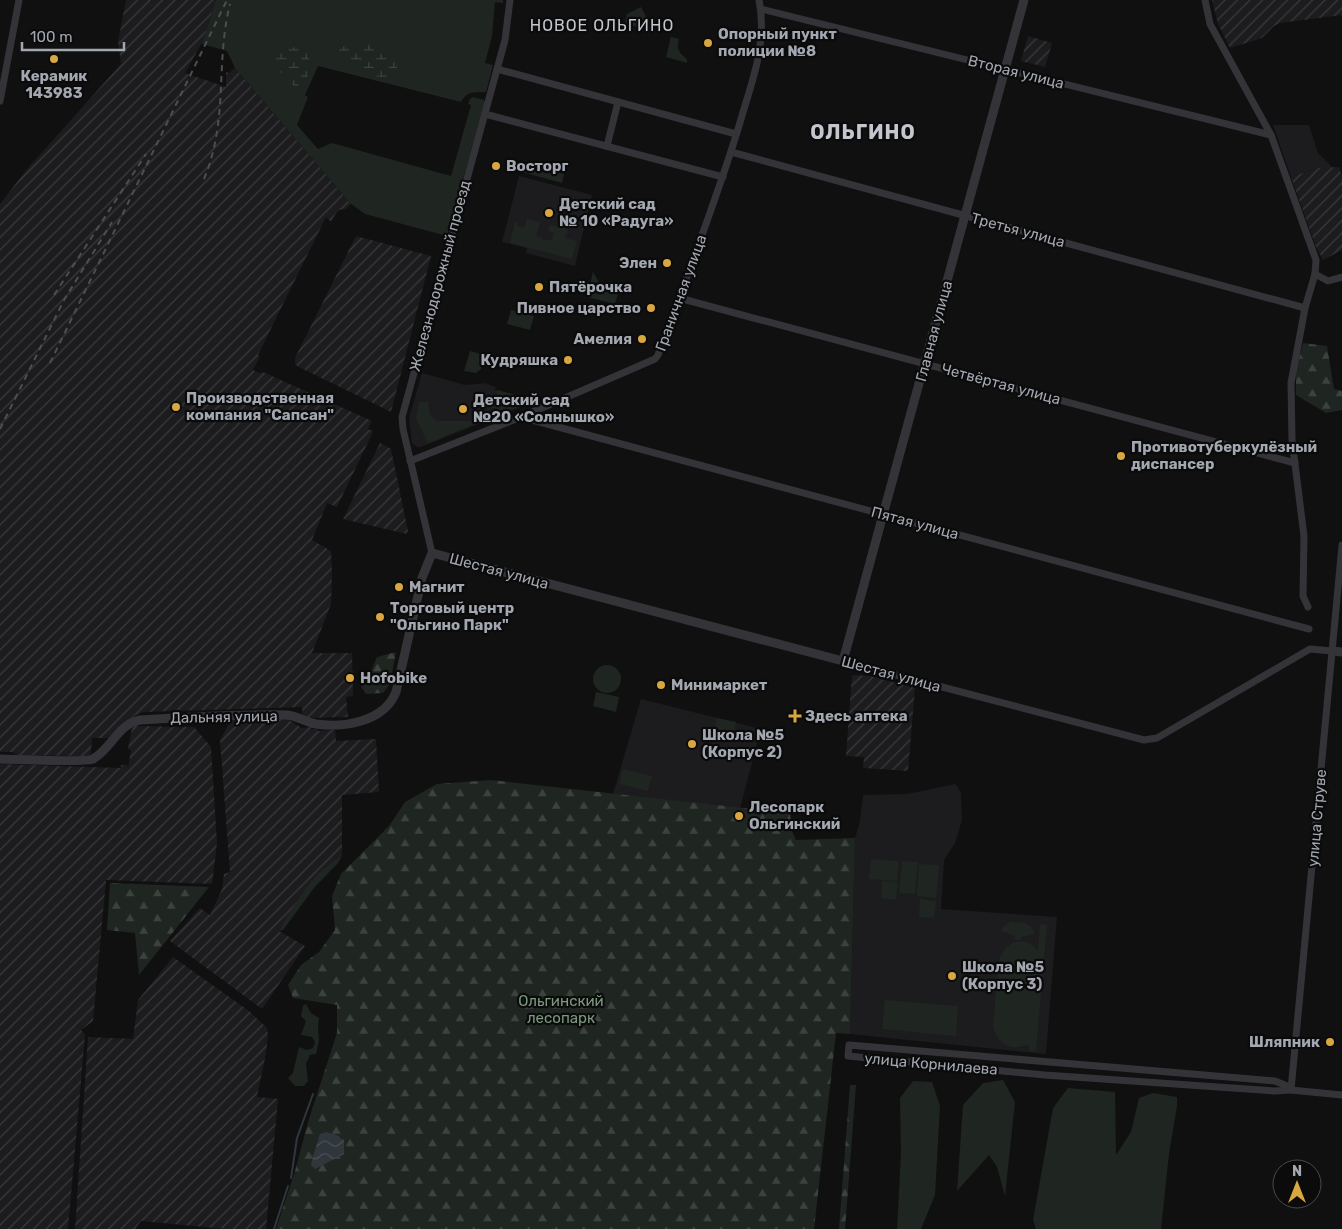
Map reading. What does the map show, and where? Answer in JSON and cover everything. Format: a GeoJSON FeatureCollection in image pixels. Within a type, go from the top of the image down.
{"type":"FeatureCollection","features":[{"type":"Feature","properties":{"kind":"street"},"geometry":{"type":"LineString","coordinates":[[0,101],[16,0]]}},
{"type":"Feature","properties":{"kind":"street","name":"Железнодорожный проезд"},"geometry":{"type":"LineString","coordinates":[[432,553],[402,423],[505,40],[510,0]]}},
{"type":"Feature","properties":{"kind":"street","name":"Граничная улица"},"geometry":{"type":"LineString","coordinates":[[410,461],[521,417],[655,359],[658,356],[723,177],[761,50],[761,9],[759,0]]}},
{"type":"Feature","properties":{"kind":"street","name":"Главная улица"},"geometry":{"type":"LineString","coordinates":[[843,661],[1024,0]]}},
{"type":"Feature","properties":{"kind":"street"},"geometry":{"type":"LineString","coordinates":[[1206,0],[1210,24],[1271,135],[1316,260],[1315,274],[1305,308],[1291,378],[1292,440],[1304,536],[1303,596],[1308,607]]}},
{"type":"Feature","properties":{"kind":"street","name":"Вторая улица"},"geometry":{"type":"LineString","coordinates":[[761,9],[1271,135]]}},
{"type":"Feature","properties":{"kind":"street"},"geometry":{"type":"LineString","coordinates":[[497,69],[736,134]]}},
{"type":"Feature","properties":{"kind":"street"},"geometry":{"type":"LineString","coordinates":[[607,146],[618,102]]}},
{"type":"Feature","properties":{"kind":"street"},"geometry":{"type":"LineString","coordinates":[[485,114],[723,177]]}},
{"type":"Feature","properties":{"kind":"street","name":"Третья улица"},"geometry":{"type":"LineString","coordinates":[[731,152],[1305,308]]}},
{"type":"Feature","properties":{"kind":"street"},"geometry":{"type":"LineString","coordinates":[[1315,274],[1328,281],[1342,277]]}},
{"type":"Feature","properties":{"kind":"street","name":"Четвёртая улица"},"geometry":{"type":"LineString","coordinates":[[679,298],[1295,463]]}},
{"type":"Feature","properties":{"kind":"street","name":"Пятая улица"},"geometry":{"type":"LineString","coordinates":[[521,417],[1309,629]]}},
{"type":"Feature","properties":{"kind":"street","name":"улица Струве"},"geometry":{"type":"LineString","coordinates":[[1291,1090],[1342,545]]}},
{"type":"Feature","properties":{"kind":"street","name":"Шестая улица"},"geometry":{"type":"LineString","coordinates":[[432,553],[1144,740],[1157,738],[1310,650],[1332,651]]}},
{"type":"Feature","properties":{"kind":"street","name":"Дальняя улица"},"geometry":{"type":"LineString","coordinates":[[0,759],[89,760],[105,748],[126,726],[133,721],[140,720],[288,715],[312,723],[330,724],[358,721],[378,715],[387,708],[396,692],[422,578],[432,553]]}},
{"type":"Feature","properties":{"kind":"street"},"geometry":{"type":"LineString","coordinates":[[1332,651],[1342,652]]}},
{"type":"Feature","properties":{"kind":"street","name":"улица Корнилаева"},"geometry":{"type":"LineString","coordinates":[[1291,1090],[1275,1081],[849,1046],[848,1056],[1064,1076],[1274,1091],[1291,1090],[1342,1095]]}},
{"type":"Feature","properties":{"kind":"shaded area"},"geometry":{"type":"Polygon","coordinates":[[[126,0],[216,0],[203,41],[185,73],[226,87],[226,72],[229,73],[235,68],[351,204],[346,209],[339,210],[331,222],[326,217],[258,355],[260,356],[253,370],[259,373],[263,372],[372,421],[368,429],[373,431],[372,434],[337,507],[327,503],[312,540],[331,551],[332,574],[331,604],[312,653],[352,653],[353,696],[346,697],[348,717],[303,718],[302,707],[143,712],[126,721],[109,738],[92,738],[90,755],[18,755],[12,752],[0,752],[0,204],[28,168],[121,64],[118,42],[126,0]]]}},
{"type":"Feature","properties":{"kind":"shaded area"},"geometry":{"type":"Polygon","coordinates":[[[1212,0],[1342,0],[1342,15],[1280,23],[1274,26],[1262,38],[1230,48],[1218,24],[1212,0]]]}},
{"type":"Feature","properties":{"kind":"shaded area"},"geometry":{"type":"Polygon","coordinates":[[[1028,36],[1052,43],[1045,67],[1021,61],[1028,36]]]}},
{"type":"Feature","properties":{"kind":"shaded area"},"geometry":{"type":"Polygon","coordinates":[[[1273,125],[1309,125],[1318,153],[1333,168],[1318,168],[1291,177],[1273,125]]]}},
{"type":"Feature","properties":{"kind":"shaded area"},"geometry":{"type":"Polygon","coordinates":[[[1339,167],[1342,177],[1342,250],[1323,260],[1316,247],[1291,177],[1318,168],[1339,167]]]}},
{"type":"Feature","properties":{"kind":"shaded area","name":"Детский сад № 10 «Радуга»"},"geometry":{"type":"Polygon","coordinates":[[[519,176],[592,195],[575,266],[526,253],[527,248],[502,242],[519,176]]]}},
{"type":"Feature","properties":{"kind":"shaded area"},"geometry":{"type":"Polygon","coordinates":[[[356,236],[431,256],[391,412],[297,366],[295,363],[295,358],[356,236]]]}},
{"type":"Feature","properties":{"kind":"shaded area","name":"Детский сад №20 «Солнышко»"},"geometry":{"type":"Polygon","coordinates":[[[422,373],[465,385],[485,383],[496,387],[495,390],[524,397],[524,406],[417,447],[412,443],[409,418],[422,373]]]}},
{"type":"Feature","properties":{"kind":"shaded area"},"geometry":{"type":"Polygon","coordinates":[[[380,443],[391,449],[408,531],[407,534],[343,519],[380,443]]]}},
{"type":"Feature","properties":{"kind":"shaded area"},"geometry":{"type":"Polygon","coordinates":[[[852,675],[871,676],[915,688],[908,771],[863,768],[864,757],[846,756],[852,675]]]}},
{"type":"Feature","properties":{"kind":"shaded area","name":"Школа №5 (Корпус 2)"},"geometry":{"type":"Polygon","coordinates":[[[641,699],[761,729],[740,808],[613,794],[641,699]]]}},
{"type":"Feature","properties":{"kind":"shaded area"},"geometry":{"type":"Polygon","coordinates":[[[287,719],[302,728],[311,727],[311,729],[318,729],[318,731],[335,730],[336,741],[376,739],[379,792],[342,795],[342,856],[325,867],[279,931],[305,946],[262,1009],[170,941],[200,908],[210,915],[222,889],[224,874],[230,872],[220,740],[231,720],[287,719]]]}},
{"type":"Feature","properties":{"kind":"shaded area"},"geometry":{"type":"Polygon","coordinates":[[[134,726],[194,727],[211,747],[217,843],[212,884],[106,880],[93,1021],[81,1030],[85,1035],[68,1229],[0,1229],[0,764],[121,768],[121,765],[127,765],[128,768],[131,750],[128,749],[134,726]]]}},
{"type":"Feature","properties":{"kind":"shaded area","name":"Школа №5 (Корпус 3)"},"geometry":{"type":"Polygon","coordinates":[[[956,784],[961,793],[962,820],[955,843],[944,860],[941,909],[1057,917],[1046,1054],[850,1034],[855,838],[860,821],[863,795],[907,794],[956,784]]]}},
{"type":"Feature","properties":{"kind":"shaded area"},"geometry":{"type":"Polygon","coordinates":[[[173,957],[249,1011],[267,1028],[266,1053],[257,1097],[278,1099],[266,1229],[226,1229],[141,1221],[135,1229],[75,1229],[88,1037],[133,1039],[138,1000],[173,957]]]}},
{"type":"Feature","properties":{"kind":"green space"},"geometry":{"type":"Polygon","coordinates":[[[216,0],[503,0],[503,3],[495,2],[492,36],[485,63],[493,65],[486,92],[469,94],[461,102],[318,66],[305,95],[308,97],[297,125],[318,149],[332,143],[451,176],[471,105],[468,104],[470,99],[473,97],[484,100],[447,236],[365,214],[351,204],[235,68],[227,51],[202,44],[216,0]]]}},
{"type":"Feature","properties":{"kind":"green space"},"geometry":{"type":"Polygon","coordinates":[[[641,7],[655,33],[625,23],[627,14],[641,7]]]}},
{"type":"Feature","properties":{"kind":"green space"},"geometry":{"type":"Polygon","coordinates":[[[671,37],[679,39],[679,50],[687,59],[687,63],[666,57],[671,37]]]}},
{"type":"Feature","properties":{"kind":"green space"},"geometry":{"type":"Polygon","coordinates":[[[277,44],[284,44],[307,52],[310,63],[309,71],[301,89],[295,87],[286,75],[274,69],[273,56],[277,44]]]}},
{"type":"Feature","properties":{"kind":"green space"},"geometry":{"type":"Polygon","coordinates":[[[358,44],[371,45],[397,63],[397,78],[394,80],[355,70],[338,52],[341,47],[358,44]]]}},
{"type":"Feature","properties":{"kind":"green space"},"geometry":{"type":"Polygon","coordinates":[[[520,162],[564,174],[562,183],[518,171],[520,162]]]}},
{"type":"Feature","properties":{"kind":"green space"},"geometry":{"type":"Polygon","coordinates":[[[527,219],[540,222],[536,236],[542,238],[542,240],[552,240],[554,233],[548,231],[550,225],[568,229],[565,238],[577,241],[572,259],[510,243],[515,222],[518,223],[517,226],[524,228],[527,219]]]}},
{"type":"Feature","properties":{"kind":"green space"},"geometry":{"type":"Polygon","coordinates":[[[593,272],[600,284],[599,288],[601,291],[605,291],[608,287],[619,290],[615,304],[587,297],[593,272]]]}},
{"type":"Feature","properties":{"kind":"green space"},"geometry":{"type":"Polygon","coordinates":[[[511,310],[534,316],[530,330],[507,324],[511,310]]]}},
{"type":"Feature","properties":{"kind":"green space"},"geometry":{"type":"Polygon","coordinates":[[[1303,343],[1327,346],[1334,389],[1342,391],[1342,410],[1326,413],[1296,395],[1296,371],[1303,343]]]}},
{"type":"Feature","properties":{"kind":"green space"},"geometry":{"type":"Polygon","coordinates":[[[470,351],[485,355],[481,369],[476,373],[464,371],[470,351]]]}},
{"type":"Feature","properties":{"kind":"green space"},"geometry":{"type":"Polygon","coordinates":[[[497,390],[523,397],[516,398],[516,403],[523,405],[490,418],[490,414],[497,414],[497,408],[490,408],[490,398],[497,398],[497,390]]]}},
{"type":"Feature","properties":{"kind":"green space"},"geometry":{"type":"Polygon","coordinates":[[[419,402],[428,402],[430,415],[436,421],[480,422],[428,443],[416,419],[419,402]]]}},
{"type":"Feature","properties":{"kind":"green space"},"geometry":{"type":"Polygon","coordinates":[[[396,652],[390,684],[383,693],[366,694],[361,687],[367,681],[377,657],[396,652]]]}},
{"type":"Feature","properties":{"kind":"green space"},"geometry":{"type":"Polygon","coordinates":[[[607,665],[617,669],[621,679],[617,689],[607,693],[597,689],[593,679],[597,669],[607,665]]]}},
{"type":"Feature","properties":{"kind":"green space"},"geometry":{"type":"Polygon","coordinates":[[[596,692],[619,697],[616,712],[593,706],[596,692]]]}},
{"type":"Feature","properties":{"kind":"green space"},"geometry":{"type":"Polygon","coordinates":[[[717,718],[736,722],[733,735],[714,730],[717,718]]]}},
{"type":"Feature","properties":{"kind":"green space"},"geometry":{"type":"Polygon","coordinates":[[[623,769],[652,776],[648,791],[619,784],[623,769]]]}},
{"type":"Feature","properties":{"kind":"green space","name":"Ольгинский лесопарк"},"geometry":{"type":"Polygon","coordinates":[[[491,780],[790,813],[792,831],[796,840],[855,838],[850,1034],[836,1033],[814,1229],[276,1229],[337,1033],[337,1005],[293,998],[288,985],[301,965],[319,952],[335,930],[332,896],[341,874],[389,826],[405,802],[437,784],[491,780]]]}},
{"type":"Feature","properties":{"kind":"green space"},"geometry":{"type":"Polygon","coordinates":[[[342,856],[338,863],[314,888],[283,930],[279,931],[313,880],[331,863],[342,856]]]}},
{"type":"Feature","properties":{"kind":"green space"},"geometry":{"type":"Polygon","coordinates":[[[871,859],[899,861],[897,881],[869,879],[871,859]]]}},
{"type":"Feature","properties":{"kind":"green space"},"geometry":{"type":"Polygon","coordinates":[[[902,861],[918,862],[915,894],[899,893],[902,861]]]}},
{"type":"Feature","properties":{"kind":"green space"},"geometry":{"type":"Polygon","coordinates":[[[919,864],[939,865],[936,898],[917,896],[919,864]]]}},
{"type":"Feature","properties":{"kind":"green space"},"geometry":{"type":"Polygon","coordinates":[[[882,881],[898,882],[896,900],[881,898],[882,881]]]}},
{"type":"Feature","properties":{"kind":"green space"},"geometry":{"type":"Polygon","coordinates":[[[110,883],[209,887],[139,975],[135,933],[107,930],[110,883]]]}},
{"type":"Feature","properties":{"kind":"green space"},"geometry":{"type":"Polygon","coordinates":[[[920,899],[936,901],[934,918],[919,917],[920,899]]]}},
{"type":"Feature","properties":{"kind":"green space"},"geometry":{"type":"Polygon","coordinates":[[[1010,922],[1028,925],[1035,934],[1021,937],[1021,940],[1015,939],[1015,936],[1001,931],[1010,922]]]}},
{"type":"Feature","properties":{"kind":"green space"},"geometry":{"type":"Polygon","coordinates":[[[1040,924],[1047,925],[1036,1051],[1029,1051],[1029,1044],[1016,1047],[1006,1045],[998,1038],[993,1026],[999,959],[1007,947],[1016,942],[1027,943],[1038,950],[1040,924]]]}},
{"type":"Feature","properties":{"kind":"green space"},"geometry":{"type":"Polygon","coordinates":[[[885,1000],[958,1006],[956,1036],[882,1029],[885,1000]]]}},
{"type":"Feature","properties":{"kind":"green space"},"geometry":{"type":"Polygon","coordinates":[[[306,1004],[311,1013],[319,1018],[319,1040],[316,1054],[310,1055],[306,1064],[308,1081],[304,1086],[295,1086],[288,1078],[293,1073],[299,1047],[307,1050],[313,1048],[315,1042],[312,1037],[301,1035],[306,1021],[301,1016],[303,1006],[306,1004]]]}},
{"type":"Feature","properties":{"kind":"green space"},"geometry":{"type":"Polygon","coordinates":[[[1003,1080],[1015,1102],[1005,1196],[997,1167],[989,1155],[957,1191],[963,1105],[983,1083],[1003,1080]]]}},
{"type":"Feature","properties":{"kind":"green space"},"geometry":{"type":"Polygon","coordinates":[[[913,1081],[932,1082],[940,1106],[935,1195],[921,1229],[897,1229],[901,1153],[900,1098],[913,1081]]]}},
{"type":"Feature","properties":{"kind":"green space"},"geometry":{"type":"Polygon","coordinates":[[[850,1085],[856,1085],[845,1229],[839,1229],[850,1085]]]}},
{"type":"Feature","properties":{"kind":"green space"},"geometry":{"type":"Polygon","coordinates":[[[1068,1088],[1115,1092],[1116,1155],[1131,1132],[1139,1098],[1153,1093],[1177,1097],[1161,1229],[1036,1229],[1033,1220],[1053,1108],[1068,1088]]]}},
{"type":"Feature","properties":{"kind":"water"},"geometry":{"type":"Polygon","coordinates":[[[326,1132],[344,1139],[344,1154],[315,1169],[311,1165],[314,1153],[320,1134],[326,1132]]]}},
{"type":"Feature","properties":{"kind":"waterway"},"geometry":{"type":"LineString","coordinates":[[291,1178],[297,1138],[313,1094]]}},
{"type":"Feature","properties":{"kind":"waterway"},"geometry":{"type":"LineString","coordinates":[[274,1229],[288,1186]]}},
{"type":"Feature","properties":{"kind":"railway"},"geometry":{"type":"LineString","coordinates":[[50,363],[227,0]]}},
{"type":"Feature","properties":{"kind":"railway"},"geometry":{"type":"LineString","coordinates":[[204,179],[212,157],[216,135],[223,48],[230,4]]}},
{"type":"Feature","properties":{"kind":"railway"},"geometry":{"type":"LineString","coordinates":[[54,295],[146,154]]}},
{"type":"Feature","properties":{"kind":"railway"},"geometry":{"type":"LineString","coordinates":[[0,429],[64,300],[112,222]]}},
{"type":"Feature","properties":{"kind":"place","name":"Опорный пункт полиции №8"},"geometry":{"type":"Point","coordinates":[708,43]}},
{"type":"Feature","properties":{"kind":"place","name":"Керамик 143983"},"geometry":{"type":"Point","coordinates":[54,59]}},
{"type":"Feature","properties":{"kind":"place","name":"Восторг"},"geometry":{"type":"Point","coordinates":[496,166]}},
{"type":"Feature","properties":{"kind":"place","name":"Детский сад № 10 «Радуга»"},"geometry":{"type":"Point","coordinates":[549,213]}},
{"type":"Feature","properties":{"kind":"place","name":"Элен"},"geometry":{"type":"Point","coordinates":[667,263]}},
{"type":"Feature","properties":{"kind":"place","name":"Пятёрочка"},"geometry":{"type":"Point","coordinates":[539,287]}},
{"type":"Feature","properties":{"kind":"place","name":"Пивное царство"},"geometry":{"type":"Point","coordinates":[651,308]}},
{"type":"Feature","properties":{"kind":"place","name":"Амелия"},"geometry":{"type":"Point","coordinates":[642,339]}},
{"type":"Feature","properties":{"kind":"place","name":"Кудряшка"},"geometry":{"type":"Point","coordinates":[568,360]}},
{"type":"Feature","properties":{"kind":"place","name":"Производственная компания \"Сапсан\""},"geometry":{"type":"Point","coordinates":[176,407]}},
{"type":"Feature","properties":{"kind":"place","name":"Детский сад №20 «Солнышко»"},"geometry":{"type":"Point","coordinates":[463,409]}},
{"type":"Feature","properties":{"kind":"place","name":"Противотуберкулёзный диспансер"},"geometry":{"type":"Point","coordinates":[1121,456]}},
{"type":"Feature","properties":{"kind":"place","name":"Магнит"},"geometry":{"type":"Point","coordinates":[399,587]}},
{"type":"Feature","properties":{"kind":"place","name":"Торговый центр \"Ольгино Парк\""},"geometry":{"type":"Point","coordinates":[380,617]}},
{"type":"Feature","properties":{"kind":"place","name":"Hofobike"},"geometry":{"type":"Point","coordinates":[350,678]}},
{"type":"Feature","properties":{"kind":"place","name":"Минимаркет"},"geometry":{"type":"Point","coordinates":[661,685]}},
{"type":"Feature","properties":{"kind":"place","name":"Здесь аптека"},"geometry":{"type":"Point","coordinates":[795,716]}},
{"type":"Feature","properties":{"kind":"place","name":"Школа №5 (Корпус 2)"},"geometry":{"type":"Point","coordinates":[692,744]}},
{"type":"Feature","properties":{"kind":"place","name":"Лесопарк Ольгинский"},"geometry":{"type":"Point","coordinates":[739,816]}},
{"type":"Feature","properties":{"kind":"place","name":"Школа №5 (Корпус 3)"},"geometry":{"type":"Point","coordinates":[952,976]}},
{"type":"Feature","properties":{"kind":"place","name":"Шляпник"},"geometry":{"type":"Point","coordinates":[1330,1042]}},
{"type":"Feature","properties":{"kind":"district","name":"НОВОЕ ОЛЬГИНО"},"geometry":{"type":"Point","coordinates":[602,25]}},
{"type":"Feature","properties":{"kind":"district","name":"ОЛЬГИНО"},"geometry":{"type":"Point","coordinates":[863,132]}}]}
